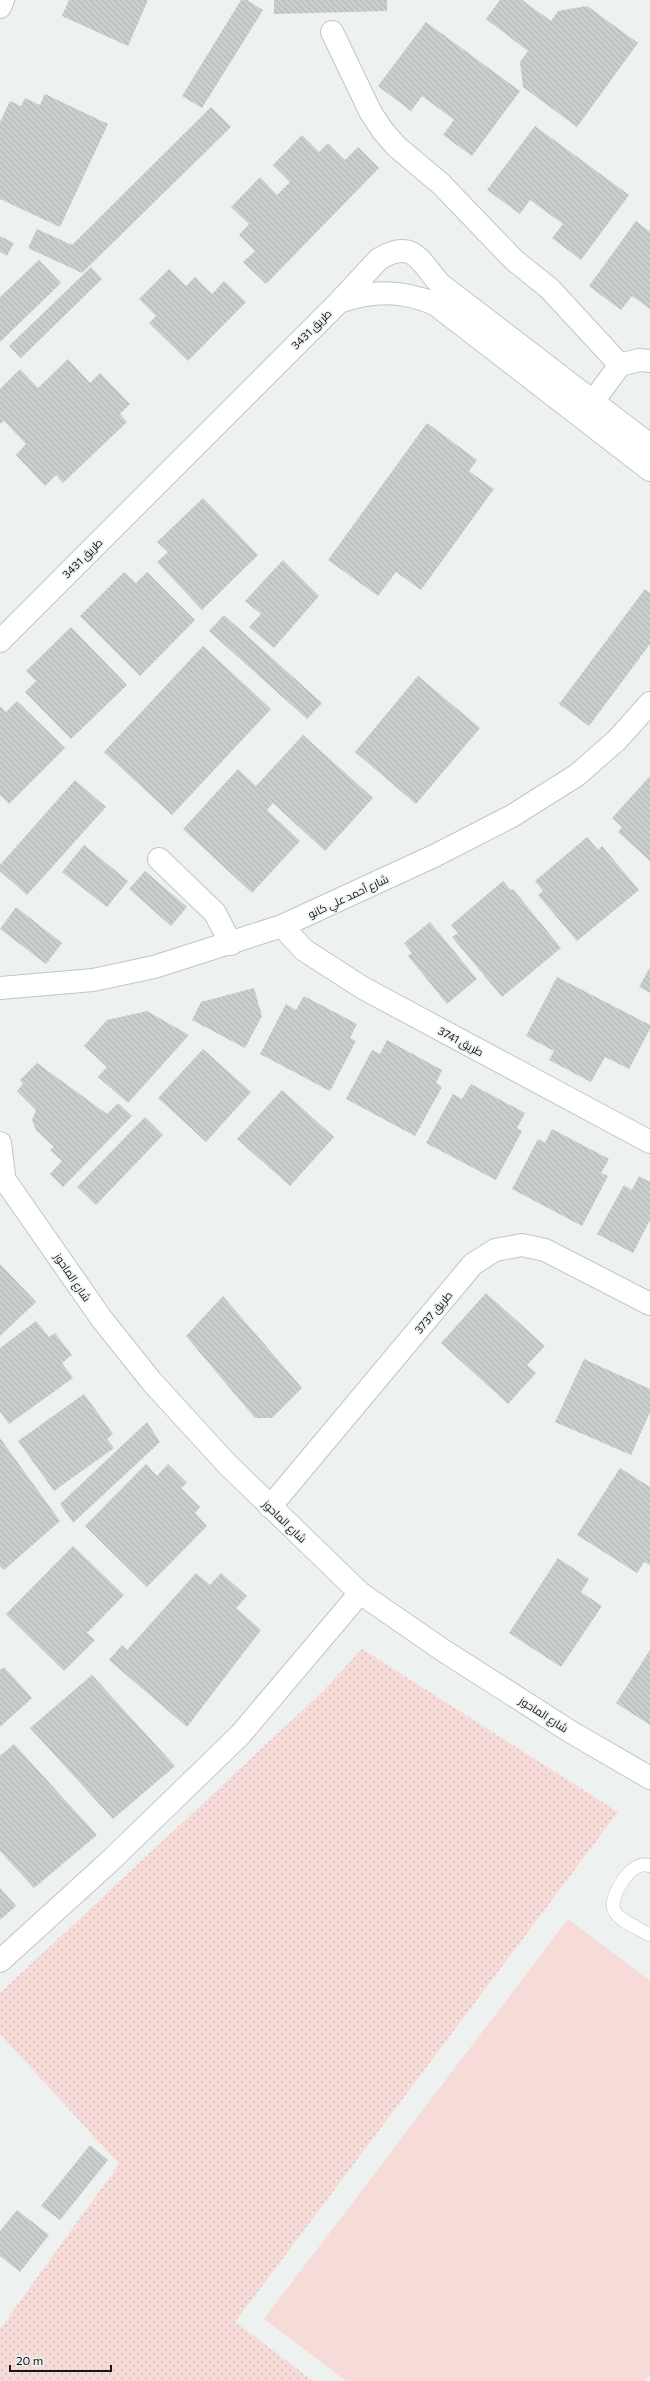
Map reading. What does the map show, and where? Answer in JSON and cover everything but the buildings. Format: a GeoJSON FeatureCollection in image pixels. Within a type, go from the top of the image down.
{"type":"FeatureCollection","features":[{"type":"Feature","properties":{"kind":"street"},"geometry":{"type":"LineString","coordinates":[[0,7],[3,0]]}},
{"type":"Feature","properties":{"kind":"street"},"geometry":{"type":"LineString","coordinates":[[332,32],[371,113],[383,131],[397,147],[442,184],[514,260],[550,289],[620,365]]}},
{"type":"Feature","properties":{"kind":"street","name":"طريق 3431"},"geometry":{"type":"LineString","coordinates":[[0,640],[338,302],[379,259],[396,251],[415,254],[422,260],[458,309],[588,409],[650,445]]}},
{"type":"Feature","properties":{"kind":"street"},"geometry":{"type":"LineString","coordinates":[[338,302],[358,295],[378,292],[399,293],[458,309]]}},
{"type":"Feature","properties":{"kind":"street"},"geometry":{"type":"LineString","coordinates":[[650,361],[640,360],[620,365],[588,409],[650,470]]}},
{"type":"Feature","properties":{"kind":"street","name":"شارع أحمد علي كانو"},"geometry":{"type":"LineString","coordinates":[[0,988],[93,980],[154,967],[231,944],[282,926],[434,856],[512,816],[578,775],[617,740],[650,703]]}},
{"type":"Feature","properties":{"kind":"street"},"geometry":{"type":"LineString","coordinates":[[159,859],[215,913],[231,944]]}},
{"type":"Feature","properties":{"kind":"street","name":"طريق 3741"},"geometry":{"type":"LineString","coordinates":[[282,926],[304,950],[363,988],[650,1142]]}},
{"type":"Feature","properties":{"kind":"street","name":"شارع الماحوز"},"geometry":{"type":"LineString","coordinates":[[0,1143],[1,1175],[101,1318],[152,1382],[227,1464],[270,1507],[360,1593],[444,1651],[558,1723],[650,1778]]}},
{"type":"Feature","properties":{"kind":"street","name":"طريق 3737"},"geometry":{"type":"LineString","coordinates":[[270,1507],[473,1264],[495,1250],[522,1245],[545,1250],[649,1301]]}},
{"type":"Feature","properties":{"kind":"street"},"geometry":{"type":"LineString","coordinates":[[0,1961],[110,1861],[240,1735],[360,1593]]}},
{"type":"Feature","properties":{"kind":"lane"},"geometry":{"type":"LineString","coordinates":[[649,1863],[641,1864],[630,1871],[612,1904],[618,1915],[650,1935]]}},
{"type":"Feature","properties":{"kind":"shaded area"},"geometry":{"type":"Polygon","coordinates":[[[362,1649],[618,1812],[235,2322],[313,2381],[0,2381],[0,2329],[119,2164],[0,2034],[0,1993],[321,1693],[362,1649]]]}},
{"type":"Feature","properties":{"kind":"shaded area"},"geometry":{"type":"Polygon","coordinates":[[[568,1919],[650,1981],[650,2374],[644,2381],[346,2381],[264,2319],[568,1919]]]}}]}
